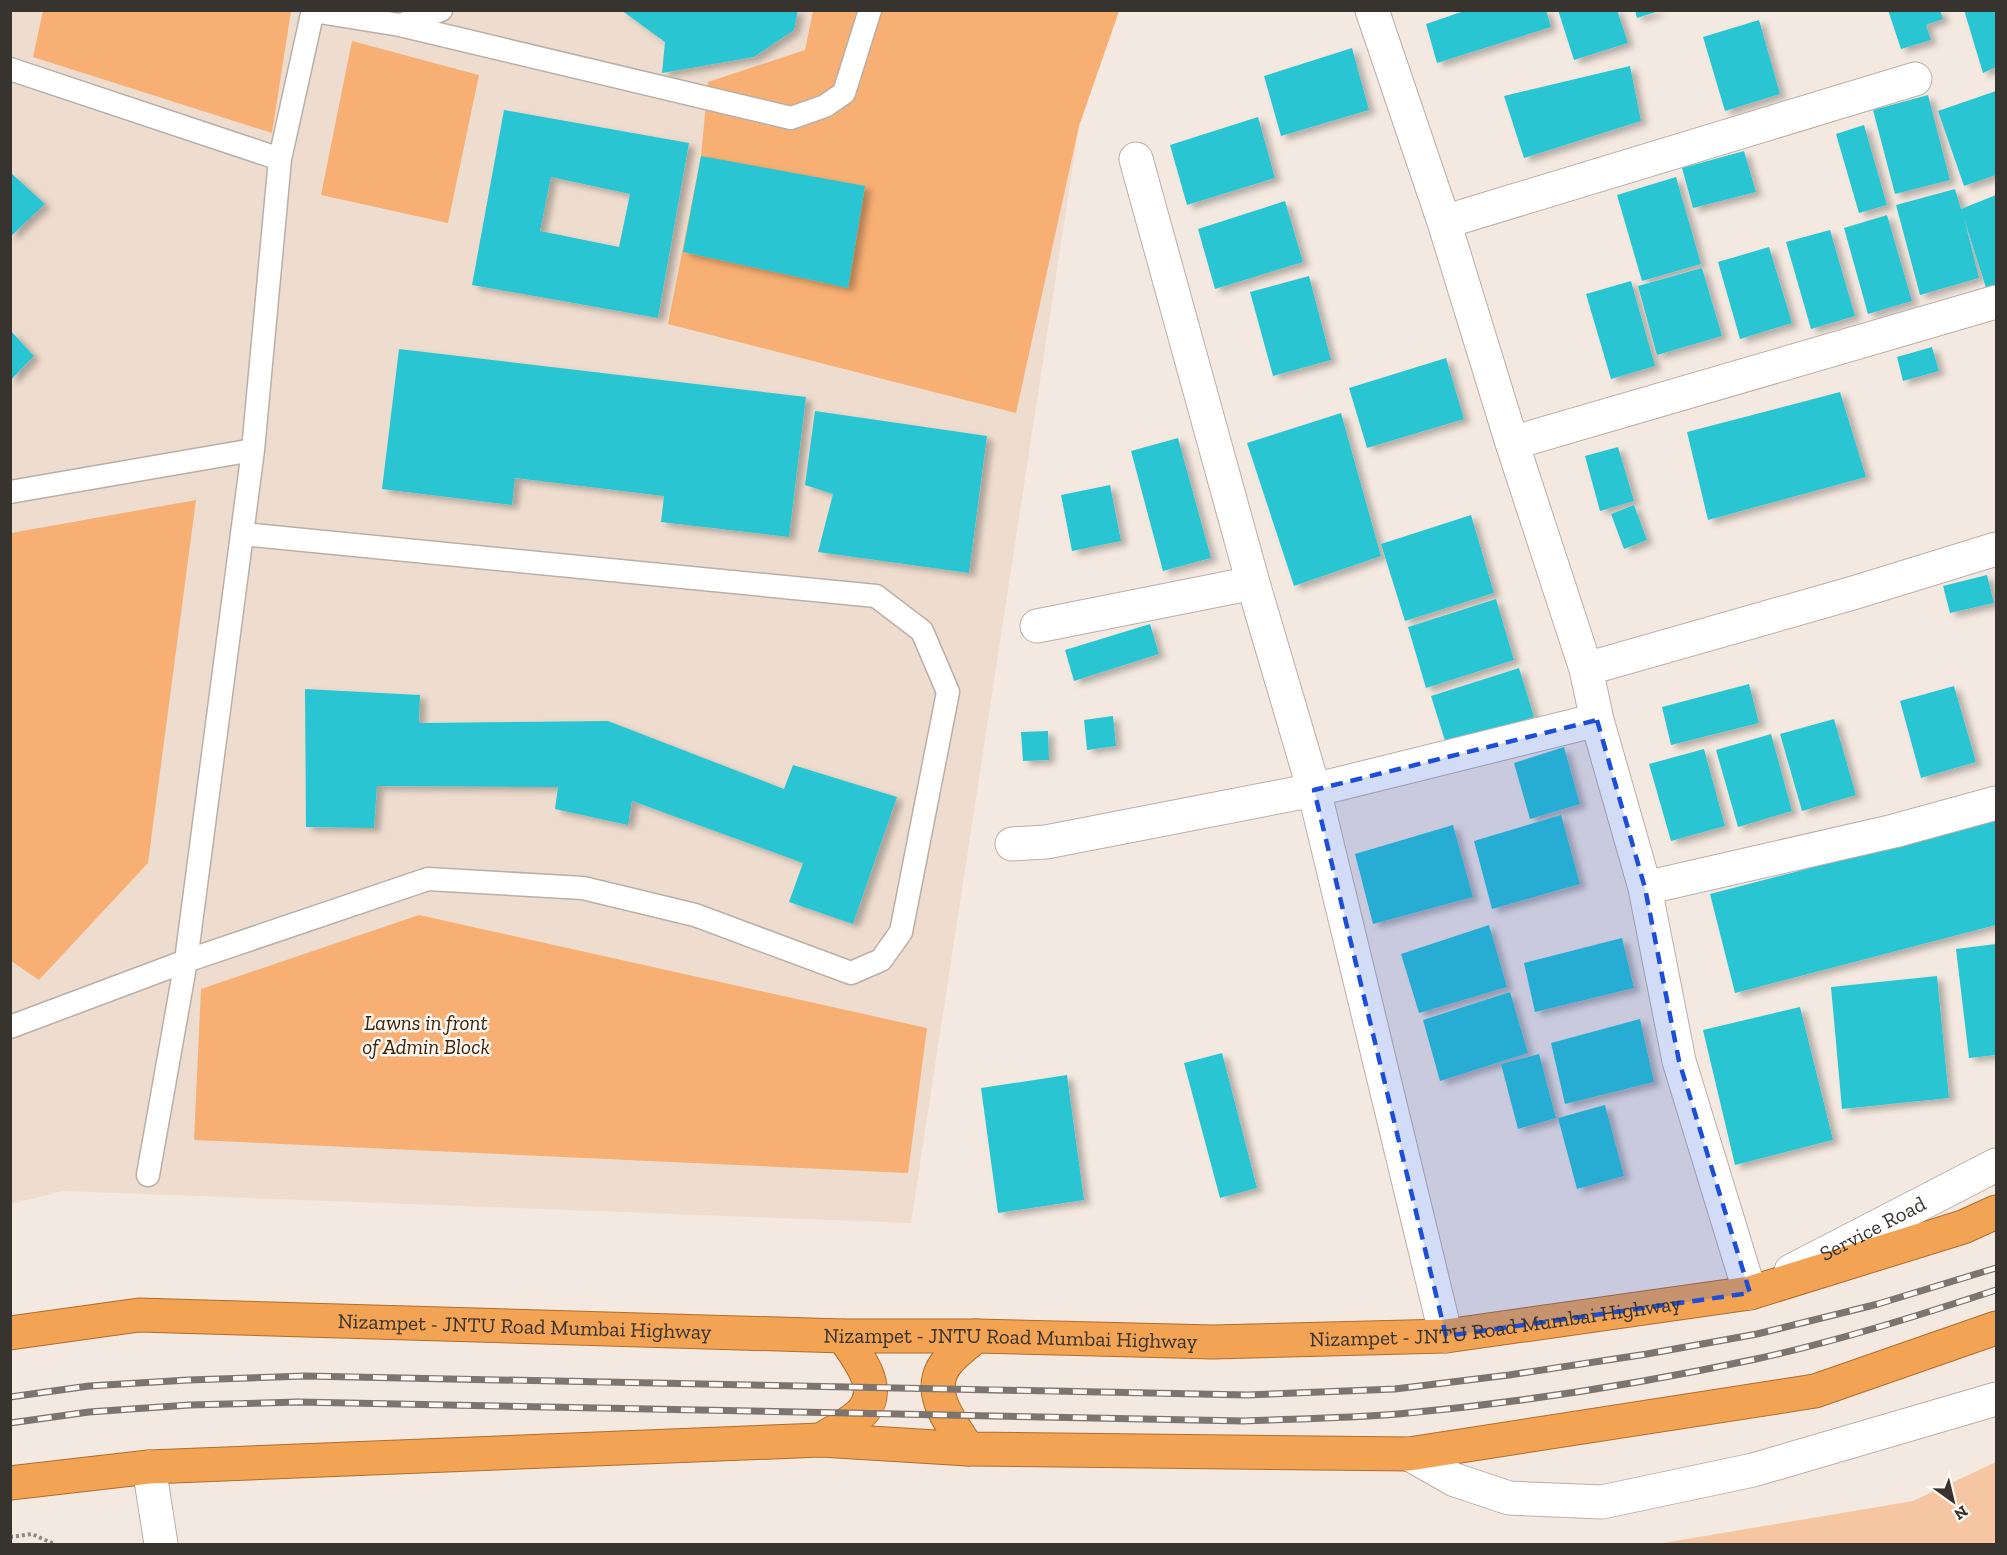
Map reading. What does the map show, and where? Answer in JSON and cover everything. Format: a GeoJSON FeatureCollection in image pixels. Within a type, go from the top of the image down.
{"type":"FeatureCollection","features":[{"type":"Feature","properties":{"kind":"highway","name":"Nizampet - JNTU Road Mumbai Highway"},"geometry":{"type":"LineString","coordinates":[[10,1333],[139,1315],[843,1336],[975,1335],[1213,1342],[1446,1336],[1750,1293],[1963,1227],[1996,1212]]}},
{"type":"Feature","properties":{"kind":"highway"},"geometry":{"type":"LineString","coordinates":[[10,1483],[149,1467],[821,1440],[968,1449],[1409,1454],[1815,1391],[1996,1328]]}},
{"type":"Feature","properties":{"kind":"highway"},"geometry":{"type":"LineString","coordinates":[[968,1449],[940,1404],[937,1382],[945,1364],[975,1335]]}},
{"type":"Feature","properties":{"kind":"highway"},"geometry":{"type":"LineString","coordinates":[[821,1440],[855,1419],[868,1402],[871,1383],[864,1365],[843,1336]]}},
{"type":"Feature","properties":{"kind":"street"},"geometry":{"type":"LineString","coordinates":[[1372,10],[1444,222],[1586,669],[1597,720],[1645,888],[1679,1061],[1750,1293]]}},
{"type":"Feature","properties":{"kind":"street"},"geometry":{"type":"LineString","coordinates":[[1444,222],[1915,80]]}},
{"type":"Feature","properties":{"kind":"street"},"geometry":{"type":"LineString","coordinates":[[1136,159],[1252,583],[1314,790],[1446,1336]]}},
{"type":"Feature","properties":{"kind":"street"},"geometry":{"type":"LineString","coordinates":[[1512,442],[1996,302]]}},
{"type":"Feature","properties":{"kind":"street"},"geometry":{"type":"LineString","coordinates":[[1586,669],[1854,593],[1996,549]]}},
{"type":"Feature","properties":{"kind":"street"},"geometry":{"type":"LineString","coordinates":[[1037,626],[1252,583]]}},
{"type":"Feature","properties":{"kind":"street"},"geometry":{"type":"LineString","coordinates":[[1012,844],[1046,842],[1314,790],[1597,720]]}},
{"type":"Feature","properties":{"kind":"street"},"geometry":{"type":"LineString","coordinates":[[1645,888],[1894,831],[1996,803]]}},
{"type":"Feature","properties":{"kind":"street","name":"Service Road"},"geometry":{"type":"LineString","coordinates":[[1750,1293],[1996,1165]]}},
{"type":"Feature","properties":{"kind":"street"},"geometry":{"type":"LineString","coordinates":[[1409,1454],[1455,1480],[1509,1498],[1602,1502],[1753,1470],[1996,1399]]}},
{"type":"Feature","properties":{"kind":"street"},"geometry":{"type":"LineString","coordinates":[[149,1467],[161,1545]]}},
{"type":"Feature","properties":{"kind":"lane"},"geometry":{"type":"LineString","coordinates":[[400,25],[441,10]]}},
{"type":"Feature","properties":{"kind":"lane"},"geometry":{"type":"LineString","coordinates":[[148,1175],[186,961],[253,450],[280,159],[313,11],[400,25],[791,118],[825,106],[844,93],[870,10]]}},
{"type":"Feature","properties":{"kind":"lane"},"geometry":{"type":"LineString","coordinates":[[10,69],[280,159]]}},
{"type":"Feature","properties":{"kind":"lane"},"geometry":{"type":"LineString","coordinates":[[10,492],[253,450]]}},
{"type":"Feature","properties":{"kind":"lane"},"geometry":{"type":"LineString","coordinates":[[10,1027],[186,961],[428,879],[583,888],[695,915],[851,973],[881,960],[901,932],[948,692],[922,631],[876,596],[242,534]]}},
{"type":"Feature","properties":{"kind":"path"},"geometry":{"type":"LineString","coordinates":[[10,1537],[32,1534],[54,1545]]}},
{"type":"Feature","properties":{"kind":"highlighted area"},"geometry":{"type":"Polygon","coordinates":[[[1597,720],[1645,888],[1679,1061],[1750,1293],[1446,1336],[1314,790],[1597,720]]]}},
{"type":"Feature","properties":{"kind":"shaded area"},"geometry":{"type":"Polygon","coordinates":[[[11,11],[1119,11],[1079,126],[911,1223],[63,1191],[11,1204],[11,11]]]}},
{"type":"Feature","properties":{"kind":"shaded area"},"geometry":{"type":"Polygon","coordinates":[[[1996,1462],[1996,1544],[1657,1544],[1913,1501],[1996,1462]]]}},
{"type":"Feature","properties":{"kind":"green space"},"geometry":{"type":"Polygon","coordinates":[[[43,11],[291,11],[272,133],[33,57],[43,11]]]}},
{"type":"Feature","properties":{"kind":"green space"},"geometry":{"type":"Polygon","coordinates":[[[813,11],[1119,11],[1079,126],[1016,413],[668,324],[701,156],[708,82],[805,50],[813,11]]]}},
{"type":"Feature","properties":{"kind":"green space"},"geometry":{"type":"Polygon","coordinates":[[[352,41],[479,75],[448,223],[321,195],[352,41]]]}},
{"type":"Feature","properties":{"kind":"green space"},"geometry":{"type":"Polygon","coordinates":[[[196,500],[148,863],[39,980],[11,961],[11,533],[196,500]]]}},
{"type":"Feature","properties":{"kind":"green space","name":"Lawns in front of Admin Block"},"geometry":{"type":"Polygon","coordinates":[[[419,915],[927,1028],[908,1173],[194,1140],[201,989],[419,915]]]}},
{"type":"Feature","properties":{"kind":"building"},"geometry":{"type":"Polygon","coordinates":[[[621,10],[798,10],[794,30],[754,57],[662,73],[665,42],[621,10]]]}},
{"type":"Feature","properties":{"kind":"building"},"geometry":{"type":"Polygon","coordinates":[[[1467,10],[1546,10],[1551,27],[1437,63],[1426,24],[1467,10]]]}},
{"type":"Feature","properties":{"kind":"building"},"geometry":{"type":"Polygon","coordinates":[[[1558,10],[1617,10],[1628,43],[1574,60],[1558,10]]]}},
{"type":"Feature","properties":{"kind":"building"},"geometry":{"type":"Polygon","coordinates":[[[1635,10],[1659,10],[1659,11],[1637,18],[1635,10]]]}},
{"type":"Feature","properties":{"kind":"building"},"geometry":{"type":"Polygon","coordinates":[[[1888,10],[1940,10],[1943,19],[1926,25],[1931,40],[1901,49],[1888,10]]]}},
{"type":"Feature","properties":{"kind":"building"},"geometry":{"type":"Polygon","coordinates":[[[1964,10],[1996,10],[1996,67],[1983,73],[1964,10]]]}},
{"type":"Feature","properties":{"kind":"building"},"geometry":{"type":"Polygon","coordinates":[[[1759,20],[1780,94],[1725,111],[1703,37],[1759,20]]]}},
{"type":"Feature","properties":{"kind":"building"},"geometry":{"type":"Polygon","coordinates":[[[1352,48],[1369,110],[1281,136],[1264,76],[1352,48]]]}},
{"type":"Feature","properties":{"kind":"building"},"geometry":{"type":"Polygon","coordinates":[[[1630,66],[1641,121],[1524,158],[1504,96],[1630,66]]]}},
{"type":"Feature","properties":{"kind":"building"},"geometry":{"type":"Polygon","coordinates":[[[1996,91],[1996,175],[1964,186],[1938,111],[1996,91]]]}},
{"type":"Feature","properties":{"kind":"building"},"geometry":{"type":"Polygon","coordinates":[[[1928,95],[1950,180],[1895,194],[1873,110],[1928,95]]]}},
{"type":"Feature","properties":{"kind":"building"},"geometry":{"type":"Polygon","coordinates":[[[504,110],[689,143],[658,318],[472,285],[504,110]],[[551,177],[540,231],[619,247],[630,194],[551,177]]]}},
{"type":"Feature","properties":{"kind":"building"},"geometry":{"type":"Polygon","coordinates":[[[1258,117],[1275,178],[1187,205],[1170,145],[1258,117]]]}},
{"type":"Feature","properties":{"kind":"building"},"geometry":{"type":"Polygon","coordinates":[[[1864,125],[1887,205],[1859,213],[1836,134],[1864,125]]]}},
{"type":"Feature","properties":{"kind":"building"},"geometry":{"type":"Polygon","coordinates":[[[1744,151],[1756,192],[1693,208],[1682,168],[1744,151]]]}},
{"type":"Feature","properties":{"kind":"building"},"geometry":{"type":"Polygon","coordinates":[[[701,156],[865,186],[848,288],[683,252],[701,156]]]}},
{"type":"Feature","properties":{"kind":"building"},"geometry":{"type":"Polygon","coordinates":[[[10,172],[45,204],[10,237],[10,172]]]}},
{"type":"Feature","properties":{"kind":"building"},"geometry":{"type":"Polygon","coordinates":[[[1676,177],[1701,264],[1642,281],[1617,195],[1676,177]]]}},
{"type":"Feature","properties":{"kind":"building"},"geometry":{"type":"Polygon","coordinates":[[[1955,189],[1961,209],[1996,195],[1996,287],[1987,291],[1964,218],[1979,278],[1920,295],[1896,205],[1955,189]]]}},
{"type":"Feature","properties":{"kind":"building"},"geometry":{"type":"Polygon","coordinates":[[[1285,201],[1303,262],[1215,289],[1198,229],[1285,201]]]}},
{"type":"Feature","properties":{"kind":"building"},"geometry":{"type":"Polygon","coordinates":[[[1887,215],[1912,301],[1868,314],[1844,228],[1887,215]]]}},
{"type":"Feature","properties":{"kind":"building"},"geometry":{"type":"Polygon","coordinates":[[[1830,230],[1855,316],[1811,329],[1786,242],[1830,230]]]}},
{"type":"Feature","properties":{"kind":"building"},"geometry":{"type":"Polygon","coordinates":[[[1769,247],[1792,323],[1740,339],[1718,262],[1769,247]]]}},
{"type":"Feature","properties":{"kind":"building"},"geometry":{"type":"Polygon","coordinates":[[[1702,268],[1722,336],[1657,355],[1638,286],[1702,268]]]}},
{"type":"Feature","properties":{"kind":"building"},"geometry":{"type":"Polygon","coordinates":[[[1309,276],[1331,360],[1273,376],[1250,292],[1309,276]]]}},
{"type":"Feature","properties":{"kind":"building"},"geometry":{"type":"Polygon","coordinates":[[[1631,281],[1655,366],[1611,379],[1586,294],[1631,281]]]}},
{"type":"Feature","properties":{"kind":"building"},"geometry":{"type":"Polygon","coordinates":[[[10,330],[34,356],[10,381],[10,330]]]}},
{"type":"Feature","properties":{"kind":"building"},"geometry":{"type":"Polygon","coordinates":[[[1932,347],[1939,371],[1903,381],[1897,357],[1932,347]]]}},
{"type":"Feature","properties":{"kind":"building"},"geometry":{"type":"Polygon","coordinates":[[[399,349],[806,397],[789,537],[661,522],[664,496],[515,478],[512,505],[382,489],[399,349]]]}},
{"type":"Feature","properties":{"kind":"building"},"geometry":{"type":"Polygon","coordinates":[[[1446,358],[1464,419],[1367,448],[1349,388],[1446,358]]]}},
{"type":"Feature","properties":{"kind":"building"},"geometry":{"type":"Polygon","coordinates":[[[1840,392],[1866,477],[1708,520],[1687,432],[1840,392]]]}},
{"type":"Feature","properties":{"kind":"building"},"geometry":{"type":"Polygon","coordinates":[[[815,411],[987,436],[969,573],[818,552],[833,494],[805,485],[815,411]]]}},
{"type":"Feature","properties":{"kind":"building"},"geometry":{"type":"Polygon","coordinates":[[[1341,413],[1381,556],[1294,586],[1247,443],[1341,413]]]}},
{"type":"Feature","properties":{"kind":"building"},"geometry":{"type":"Polygon","coordinates":[[[1178,438],[1211,558],[1163,571],[1131,451],[1178,438]]]}},
{"type":"Feature","properties":{"kind":"building"},"geometry":{"type":"Polygon","coordinates":[[[1618,447],[1634,501],[1600,511],[1585,456],[1618,447]]]}},
{"type":"Feature","properties":{"kind":"building"},"geometry":{"type":"Polygon","coordinates":[[[1110,485],[1121,541],[1072,551],[1061,495],[1110,485]]]}},
{"type":"Feature","properties":{"kind":"building"},"geometry":{"type":"Polygon","coordinates":[[[1634,505],[1647,540],[1624,549],[1611,514],[1634,505]]]}},
{"type":"Feature","properties":{"kind":"building"},"geometry":{"type":"Polygon","coordinates":[[[1471,515],[1494,593],[1405,621],[1381,544],[1471,515]]]}},
{"type":"Feature","properties":{"kind":"building"},"geometry":{"type":"Polygon","coordinates":[[[1987,575],[1994,603],[1950,613],[1943,586],[1987,575]]]}},
{"type":"Feature","properties":{"kind":"building"},"geometry":{"type":"Polygon","coordinates":[[[1496,599],[1514,660],[1426,688],[1408,627],[1496,599]]]}},
{"type":"Feature","properties":{"kind":"building"},"geometry":{"type":"Polygon","coordinates":[[[1150,624],[1159,654],[1074,681],[1065,650],[1150,624]]]}},
{"type":"Feature","properties":{"kind":"building"},"geometry":{"type":"Polygon","coordinates":[[[1519,668],[1534,717],[1446,744],[1431,696],[1519,668]]]}},
{"type":"Feature","properties":{"kind":"building"},"geometry":{"type":"Polygon","coordinates":[[[1749,684],[1759,723],[1671,745],[1662,707],[1749,684]]]}},
{"type":"Feature","properties":{"kind":"building"},"geometry":{"type":"Polygon","coordinates":[[[1954,686],[1976,762],[1921,778],[1900,701],[1954,686]]]}},
{"type":"Feature","properties":{"kind":"building"},"geometry":{"type":"Polygon","coordinates":[[[305,689],[420,695],[419,723],[608,721],[784,789],[793,765],[897,797],[853,924],[789,902],[803,863],[632,801],[628,825],[555,809],[558,787],[377,786],[374,828],[306,827],[305,689]]]}},
{"type":"Feature","properties":{"kind":"building"},"geometry":{"type":"Polygon","coordinates":[[[1113,716],[1116,746],[1087,750],[1084,720],[1113,716]]]}},
{"type":"Feature","properties":{"kind":"building"},"geometry":{"type":"Polygon","coordinates":[[[1834,719],[1856,795],[1802,811],[1780,734],[1834,719]]]}},
{"type":"Feature","properties":{"kind":"building"},"geometry":{"type":"Polygon","coordinates":[[[1048,731],[1049,760],[1023,761],[1021,732],[1048,731]]]}},
{"type":"Feature","properties":{"kind":"building"},"geometry":{"type":"Polygon","coordinates":[[[1771,734],[1792,811],[1738,827],[1716,750],[1771,734]]]}},
{"type":"Feature","properties":{"kind":"building"},"geometry":{"type":"Polygon","coordinates":[[[1564,747],[1580,804],[1530,819],[1514,763],[1564,747]]]}},
{"type":"Feature","properties":{"kind":"building"},"geometry":{"type":"Polygon","coordinates":[[[1704,749],[1725,826],[1671,841],[1649,764],[1704,749]]]}},
{"type":"Feature","properties":{"kind":"building"},"geometry":{"type":"Polygon","coordinates":[[[1561,815],[1580,884],[1492,909],[1474,841],[1561,815]]]}},
{"type":"Feature","properties":{"kind":"building"},"geometry":{"type":"Polygon","coordinates":[[[1996,820],[1996,925],[1735,993],[1710,894],[1996,820]]]}},
{"type":"Feature","properties":{"kind":"building"},"geometry":{"type":"Polygon","coordinates":[[[1453,825],[1473,897],[1373,924],[1355,854],[1453,825]]]}},
{"type":"Feature","properties":{"kind":"building"},"geometry":{"type":"Polygon","coordinates":[[[1489,925],[1507,987],[1419,1013],[1401,954],[1489,925]]]}},
{"type":"Feature","properties":{"kind":"building"},"geometry":{"type":"Polygon","coordinates":[[[1622,938],[1634,988],[1535,1012],[1524,963],[1622,938]]]}},
{"type":"Feature","properties":{"kind":"building"},"geometry":{"type":"Polygon","coordinates":[[[1996,944],[1996,1055],[1969,1058],[1956,949],[1996,944]]]}},
{"type":"Feature","properties":{"kind":"building"},"geometry":{"type":"Polygon","coordinates":[[[1937,976],[1949,1098],[1842,1109],[1831,987],[1937,976]]]}},
{"type":"Feature","properties":{"kind":"building"},"geometry":{"type":"Polygon","coordinates":[[[1510,992],[1528,1053],[1440,1081],[1423,1020],[1510,992]]]}},
{"type":"Feature","properties":{"kind":"building"},"geometry":{"type":"Polygon","coordinates":[[[1800,1007],[1833,1140],[1735,1165],[1703,1030],[1800,1007]]]}},
{"type":"Feature","properties":{"kind":"building"},"geometry":{"type":"Polygon","coordinates":[[[1640,1019],[1654,1082],[1565,1104],[1551,1043],[1640,1019]]]}},
{"type":"Feature","properties":{"kind":"building"},"geometry":{"type":"Polygon","coordinates":[[[1222,1053],[1257,1188],[1220,1198],[1184,1063],[1222,1053]]]}},
{"type":"Feature","properties":{"kind":"building"},"geometry":{"type":"Polygon","coordinates":[[[1539,1054],[1556,1118],[1518,1129],[1501,1064],[1539,1054]]]}},
{"type":"Feature","properties":{"kind":"building"},"geometry":{"type":"Polygon","coordinates":[[[1067,1075],[1084,1200],[998,1213],[981,1088],[1067,1075]]]}},
{"type":"Feature","properties":{"kind":"building"},"geometry":{"type":"Polygon","coordinates":[[[1605,1105],[1624,1176],[1577,1189],[1558,1118],[1605,1105]]]}},
{"type":"Feature","properties":{"kind":"railway"},"geometry":{"type":"LineString","coordinates":[[10,1397],[89,1386],[305,1376],[1247,1395],[1395,1389],[1509,1375],[1757,1334],[1878,1304],[1996,1268]]}},
{"type":"Feature","properties":{"kind":"railway"},"geometry":{"type":"LineString","coordinates":[[10,1423],[89,1412],[189,1405],[298,1402],[1244,1421],[1379,1415],[1443,1410],[1533,1398],[1712,1368],[1847,1336],[1996,1290]]}}]}
